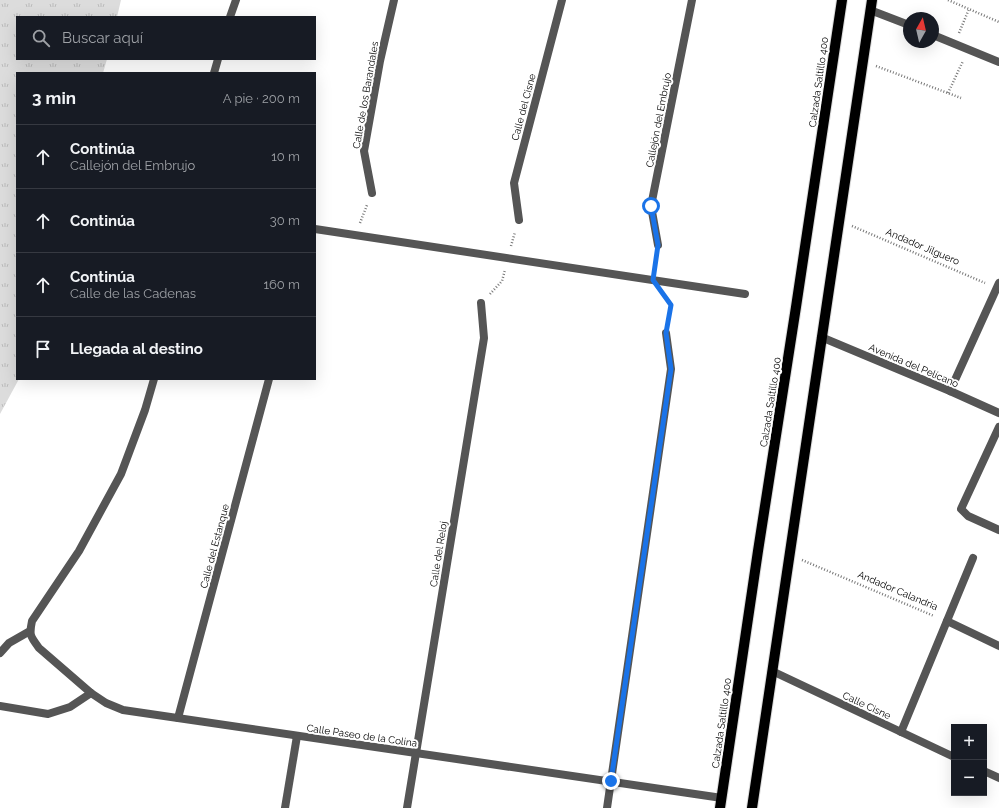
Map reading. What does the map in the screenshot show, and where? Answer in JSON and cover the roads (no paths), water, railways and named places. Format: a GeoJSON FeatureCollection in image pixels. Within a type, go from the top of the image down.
{"type":"FeatureCollection","features":[{"type":"Feature","properties":{"kind":"main road","name":"Calzada Saltillo 400"},"geometry":{"type":"LineString","coordinates":[[720,808],[842,0]]}},
{"type":"Feature","properties":{"kind":"main road"},"geometry":{"type":"LineString","coordinates":[[752,808],[871,5]]}},
{"type":"Feature","properties":{"kind":"street"},"geometry":{"type":"LineString","coordinates":[[230,16],[236,0]]}},
{"type":"Feature","properties":{"kind":"street","name":"Calle de los Barandales"},"geometry":{"type":"LineString","coordinates":[[372,193],[364,151],[380,61],[394,0]]}},
{"type":"Feature","properties":{"kind":"street","name":"Calle del Cisne"},"geometry":{"type":"LineString","coordinates":[[519,220],[514,183],[562,0]]}},
{"type":"Feature","properties":{"kind":"street","name":"Callejón del Embrujo"},"geometry":{"type":"LineString","coordinates":[[658,245],[651,206],[692,0]]}},
{"type":"Feature","properties":{"kind":"street"},"geometry":{"type":"LineString","coordinates":[[871,5],[903,23]]}},
{"type":"Feature","properties":{"kind":"street"},"geometry":{"type":"LineString","coordinates":[[939,38],[999,62]]}},
{"type":"Feature","properties":{"kind":"street"},"geometry":{"type":"LineString","coordinates":[[214,72],[218,60]]}},
{"type":"Feature","properties":{"kind":"street"},"geometry":{"type":"LineString","coordinates":[[316,229],[745,294]]}},
{"type":"Feature","properties":{"kind":"street"},"geometry":{"type":"LineString","coordinates":[[950,391],[998,287]]}},
{"type":"Feature","properties":{"kind":"street","name":"Calle del Reloj"},"geometry":{"type":"LineString","coordinates":[[407,808],[484,338],[481,303]]}},
{"type":"Feature","properties":{"kind":"street"},"geometry":{"type":"LineString","coordinates":[[607,808],[671,369],[666,333]]}},
{"type":"Feature","properties":{"kind":"street","name":"Avenida del Pelícano"},"geometry":{"type":"LineString","coordinates":[[821,337],[999,413]]}},
{"type":"Feature","properties":{"kind":"street"},"geometry":{"type":"LineString","coordinates":[[0,653],[9,643],[30,631],[32,621],[79,550],[121,474],[145,410],[154,380]]}},
{"type":"Feature","properties":{"kind":"street","name":"Calle del Estanque"},"geometry":{"type":"LineString","coordinates":[[178,718],[269,380]]}},
{"type":"Feature","properties":{"kind":"street"},"geometry":{"type":"LineString","coordinates":[[999,427],[961,509],[968,516],[999,530]]}},
{"type":"Feature","properties":{"kind":"street"},"geometry":{"type":"LineString","coordinates":[[901,732],[973,558]]}},
{"type":"Feature","properties":{"kind":"street","name":"Andador Calandria"},"geometry":{"type":"LineString","coordinates":[[947,621],[999,646]]}},
{"type":"Feature","properties":{"kind":"street","name":"Calle Paseo de la Colina"},"geometry":{"type":"LineString","coordinates":[[30,631],[32,638],[39,648],[91,693],[106,703],[123,710],[722,798]]}},
{"type":"Feature","properties":{"kind":"street","name":"Calle Cisne"},"geometry":{"type":"LineString","coordinates":[[772,671],[951,756]]}},
{"type":"Feature","properties":{"kind":"street"},"geometry":{"type":"LineString","coordinates":[[0,706],[48,714],[70,706],[91,693]]}},
{"type":"Feature","properties":{"kind":"street"},"geometry":{"type":"LineString","coordinates":[[285,808],[297,736]]}},
{"type":"Feature","properties":{"kind":"street"},"geometry":{"type":"LineString","coordinates":[[987,772],[999,778]]}}]}
